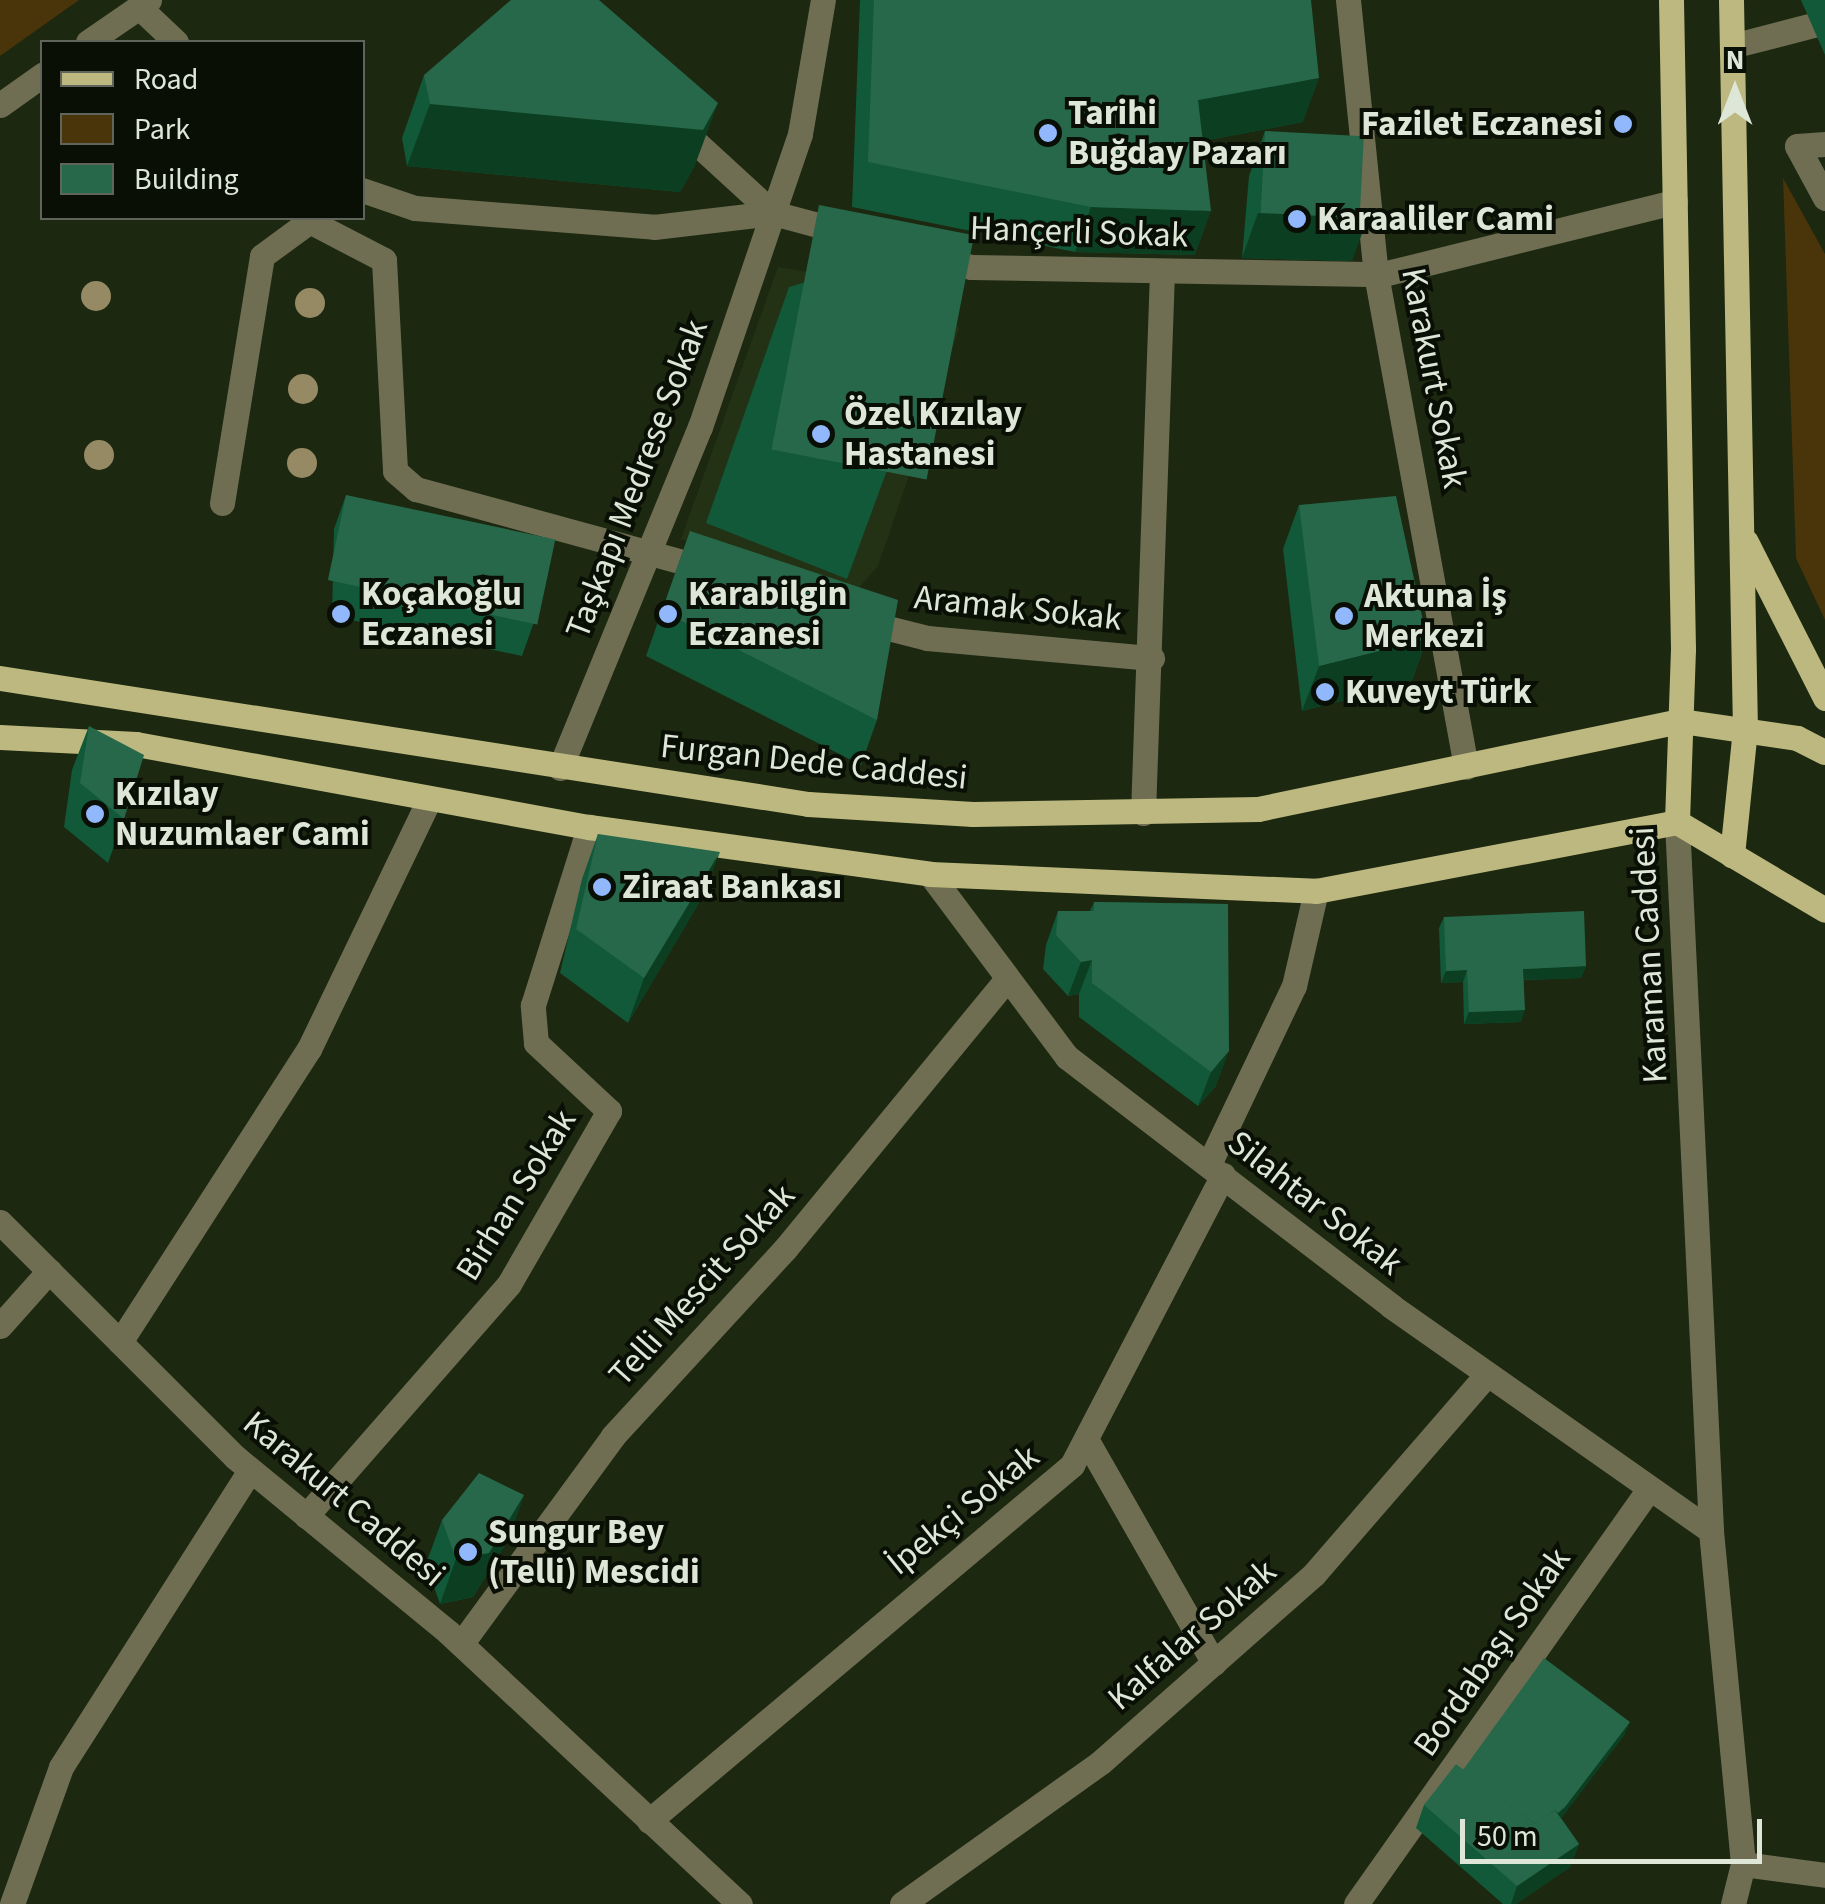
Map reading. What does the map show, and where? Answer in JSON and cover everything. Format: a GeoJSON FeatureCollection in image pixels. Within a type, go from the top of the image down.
{"type":"FeatureCollection","features":[{"type":"Feature","properties":{"kind":"main road","name":"Karaman Caddesi"},"geometry":{"type":"LineString","coordinates":[[1671,0],[1681,721],[1676,822]]}},
{"type":"Feature","properties":{"kind":"main road"},"geometry":{"type":"LineString","coordinates":[[1731,0],[1745,729],[1732,855]]}},
{"type":"Feature","properties":{"kind":"main road"},"geometry":{"type":"LineString","coordinates":[[1740,527],[1825,698]]}},
{"type":"Feature","properties":{"kind":"main road","name":"Furgan Dede Caddesi"},"geometry":{"type":"LineString","coordinates":[[0,678],[808,804],[1143,812],[1258,809],[1681,721],[1745,729],[1825,752]]}},
{"type":"Feature","properties":{"kind":"main road"},"geometry":{"type":"LineString","coordinates":[[0,737],[136,744],[589,827],[930,874],[1316,892],[1676,822],[1825,910]]}},
{"type":"Feature","properties":{"kind":"street","name":"Taşkapı Medrese Sokak"},"geometry":{"type":"LineString","coordinates":[[560,768],[650,546],[774,213],[800,134],[823,0]]}},
{"type":"Feature","properties":{"kind":"street","name":"Karakurt Sokak"},"geometry":{"type":"LineString","coordinates":[[1348,0],[1376,274],[1466,768]]}},
{"type":"Feature","properties":{"kind":"street"},"geometry":{"type":"LineString","coordinates":[[91,40],[144,4],[174,40]]}},
{"type":"Feature","properties":{"kind":"street"},"geometry":{"type":"LineString","coordinates":[[1732,46],[1825,22]]}},
{"type":"Feature","properties":{"kind":"street"},"geometry":{"type":"LineString","coordinates":[[0,104],[40,76]]}},
{"type":"Feature","properties":{"kind":"street"},"geometry":{"type":"LineString","coordinates":[[656,106],[774,213]]}},
{"type":"Feature","properties":{"kind":"street"},"geometry":{"type":"LineString","coordinates":[[1825,144],[1797,146],[1825,198]]}},
{"type":"Feature","properties":{"kind":"street","name":"Hançerli Sokak"},"geometry":{"type":"LineString","coordinates":[[365,191],[415,208],[654,228],[774,213],[971,267],[1376,274],[1675,202]]}},
{"type":"Feature","properties":{"kind":"street"},"geometry":{"type":"LineString","coordinates":[[222,502],[262,256],[313,220],[384,260],[394,471],[416,489],[650,546],[742,581]]}},
{"type":"Feature","properties":{"kind":"street"},"geometry":{"type":"LineString","coordinates":[[1143,812],[1152,658],[1162,270]]}},
{"type":"Feature","properties":{"kind":"street","name":"Aramak Sokak"},"geometry":{"type":"LineString","coordinates":[[834,614],[927,638],[1152,658]]}},
{"type":"Feature","properties":{"kind":"street"},"geometry":{"type":"LineString","coordinates":[[120,1342],[309,1048],[429,800]]}},
{"type":"Feature","properties":{"kind":"street","name":"Karaman Caddesi"},"geometry":{"type":"LineString","coordinates":[[1676,822],[1711,1531],[1743,1864],[1733,1904]]}},
{"type":"Feature","properties":{"kind":"street","name":"Birhan Sokak"},"geometry":{"type":"LineString","coordinates":[[306,1516],[509,1284],[610,1110],[536,1043],[534,1024],[589,827]]}},
{"type":"Feature","properties":{"kind":"street","name":"Silahtar Sokak"},"geometry":{"type":"LineString","coordinates":[[930,874],[1006,980],[1068,1056],[1488,1374],[1711,1531]]}},
{"type":"Feature","properties":{"kind":"street","name":"İpekçi Sokak"},"geometry":{"type":"LineString","coordinates":[[649,1821],[1072,1465],[1216,1169],[1294,986],[1316,892]]}},
{"type":"Feature","properties":{"kind":"street","name":"Telli Mescit Sokak"},"geometry":{"type":"LineString","coordinates":[[462,1644],[613,1436],[785,1249],[1006,980]]}},
{"type":"Feature","properties":{"kind":"street","name":"Karakurt Caddesi"},"geometry":{"type":"LineString","coordinates":[[0,1222],[250,1470],[462,1644],[740,1904]]}},
{"type":"Feature","properties":{"kind":"street"},"geometry":{"type":"LineString","coordinates":[[0,1326],[50,1271]]}},
{"type":"Feature","properties":{"kind":"street","name":"Kalfalar Sokak"},"geometry":{"type":"LineString","coordinates":[[902,1904],[1100,1762],[1314,1574],[1488,1374]]}},
{"type":"Feature","properties":{"kind":"street"},"geometry":{"type":"LineString","coordinates":[[1086,1439],[1214,1662]]}},
{"type":"Feature","properties":{"kind":"street"},"geometry":{"type":"LineString","coordinates":[[12,1904],[60,1767],[250,1470]]}},
{"type":"Feature","properties":{"kind":"street","name":"Bordabaşı Sokak"},"geometry":{"type":"LineString","coordinates":[[1356,1904],[1649,1489]]}},
{"type":"Feature","properties":{"kind":"street"},"geometry":{"type":"LineString","coordinates":[[1743,1864],[1825,1875]]}},
{"type":"Feature","properties":{"kind":"shaded area","name":"Özel Kızılay Hastanesi"},"geometry":{"type":"Polygon","coordinates":[[[778,267],[939,294],[959,329],[878,566],[850,598],[681,539],[778,267]]]}},
{"type":"Feature","properties":{"kind":"green space"},"geometry":{"type":"Polygon","coordinates":[[[0,0],[79,0],[0,56],[0,0]]]}},
{"type":"Feature","properties":{"kind":"green space"},"geometry":{"type":"Polygon","coordinates":[[[1783,178],[1825,254],[1825,620],[1796,558],[1783,178]]]}},
{"type":"Feature","properties":{"kind":"building"},"geometry":{"type":"Polygon","coordinates":[[[511,0],[599,0],[718,103],[703,130],[430,104],[424,75],[511,0]]]}},
{"type":"Feature","properties":{"kind":"building","name":"Tarihi Buğday Pazarı"},"geometry":{"type":"Polygon","coordinates":[[[874,0],[1311,0],[1319,78],[1198,100],[1211,211],[1091,207],[868,162],[874,0]]]}},
{"type":"Feature","properties":{"kind":"building"},"geometry":{"type":"Polygon","coordinates":[[[1265,131],[1364,136],[1360,218],[1261,213],[1265,131]]]}},
{"type":"Feature","properties":{"kind":"building"},"geometry":{"type":"Polygon","coordinates":[[[819,205],[974,235],[927,480],[771,449],[819,205]]]}},
{"type":"Feature","properties":{"kind":"building"},"geometry":{"type":"Polygon","coordinates":[[[346,495],[555,539],[537,625],[328,580],[346,495]]]}},
{"type":"Feature","properties":{"kind":"building"},"geometry":{"type":"Polygon","coordinates":[[[1396,496],[1427,639],[1319,666],[1299,505],[1396,496]]]}},
{"type":"Feature","properties":{"kind":"building"},"geometry":{"type":"Polygon","coordinates":[[[690,531],[898,600],[877,720],[662,611],[690,531]]]}},
{"type":"Feature","properties":{"kind":"building"},"geometry":{"type":"Polygon","coordinates":[[[89,726],[144,755],[124,819],[80,783],[89,726]]]}},
{"type":"Feature","properties":{"kind":"building"},"geometry":{"type":"Polygon","coordinates":[[[598,834],[720,852],[644,978],[576,929],[598,834]]]}},
{"type":"Feature","properties":{"kind":"building"},"geometry":{"type":"Polygon","coordinates":[[[1094,902],[1228,904],[1229,1051],[1211,1072],[1092,983],[1092,960],[1081,962],[1056,935],[1058,911],[1094,911],[1094,902]]]}},
{"type":"Feature","properties":{"kind":"building"},"geometry":{"type":"Polygon","coordinates":[[[1584,911],[1586,966],[1523,969],[1525,1010],[1469,1012],[1467,970],[1446,971],[1444,917],[1584,911]]]}},
{"type":"Feature","properties":{"kind":"building"},"geometry":{"type":"Polygon","coordinates":[[[479,1473],[524,1495],[489,1553],[456,1559],[442,1520],[479,1473]]]}},
{"type":"Feature","properties":{"kind":"building"},"geometry":{"type":"Polygon","coordinates":[[[1544,1658],[1630,1722],[1565,1807],[1535,1824],[1463,1770],[1544,1658]]]}},
{"type":"Feature","properties":{"kind":"building"},"geometry":{"type":"Polygon","coordinates":[[[1456,1764],[1535,1824],[1555,1810],[1579,1844],[1517,1886],[1424,1805],[1456,1764]]]}},
{"type":"Feature","properties":{"kind":"place","name":"Fazilet Eczanesi"},"geometry":{"type":"Point","coordinates":[1623,124]}},
{"type":"Feature","properties":{"kind":"place","name":"Tarihi Buğday Pazarı"},"geometry":{"type":"Point","coordinates":[1048,133]}},
{"type":"Feature","properties":{"kind":"place","name":"Karaaliler Cami"},"geometry":{"type":"Point","coordinates":[1297,219]}},
{"type":"Feature","properties":{"kind":"place","name":"Özel Kızılay Hastanesi"},"geometry":{"type":"Point","coordinates":[821,434]}},
{"type":"Feature","properties":{"kind":"place","name":"Koçakoğlu Eczanesi"},"geometry":{"type":"Point","coordinates":[341,614]}},
{"type":"Feature","properties":{"kind":"place","name":"Karabilgin Eczanesi"},"geometry":{"type":"Point","coordinates":[668,614]}},
{"type":"Feature","properties":{"kind":"place","name":"Aktuna İş Merkezi"},"geometry":{"type":"Point","coordinates":[1344,616]}},
{"type":"Feature","properties":{"kind":"place","name":"Kuveyt Türk"},"geometry":{"type":"Point","coordinates":[1325,692]}},
{"type":"Feature","properties":{"kind":"place","name":"Kızılay Nuzumlaer Cami"},"geometry":{"type":"Point","coordinates":[95,814]}},
{"type":"Feature","properties":{"kind":"place","name":"Ziraat Bankası"},"geometry":{"type":"Point","coordinates":[602,887]}},
{"type":"Feature","properties":{"kind":"place","name":"Sungur Bey (Telli) Mescidi"},"geometry":{"type":"Point","coordinates":[468,1552]}}]}
